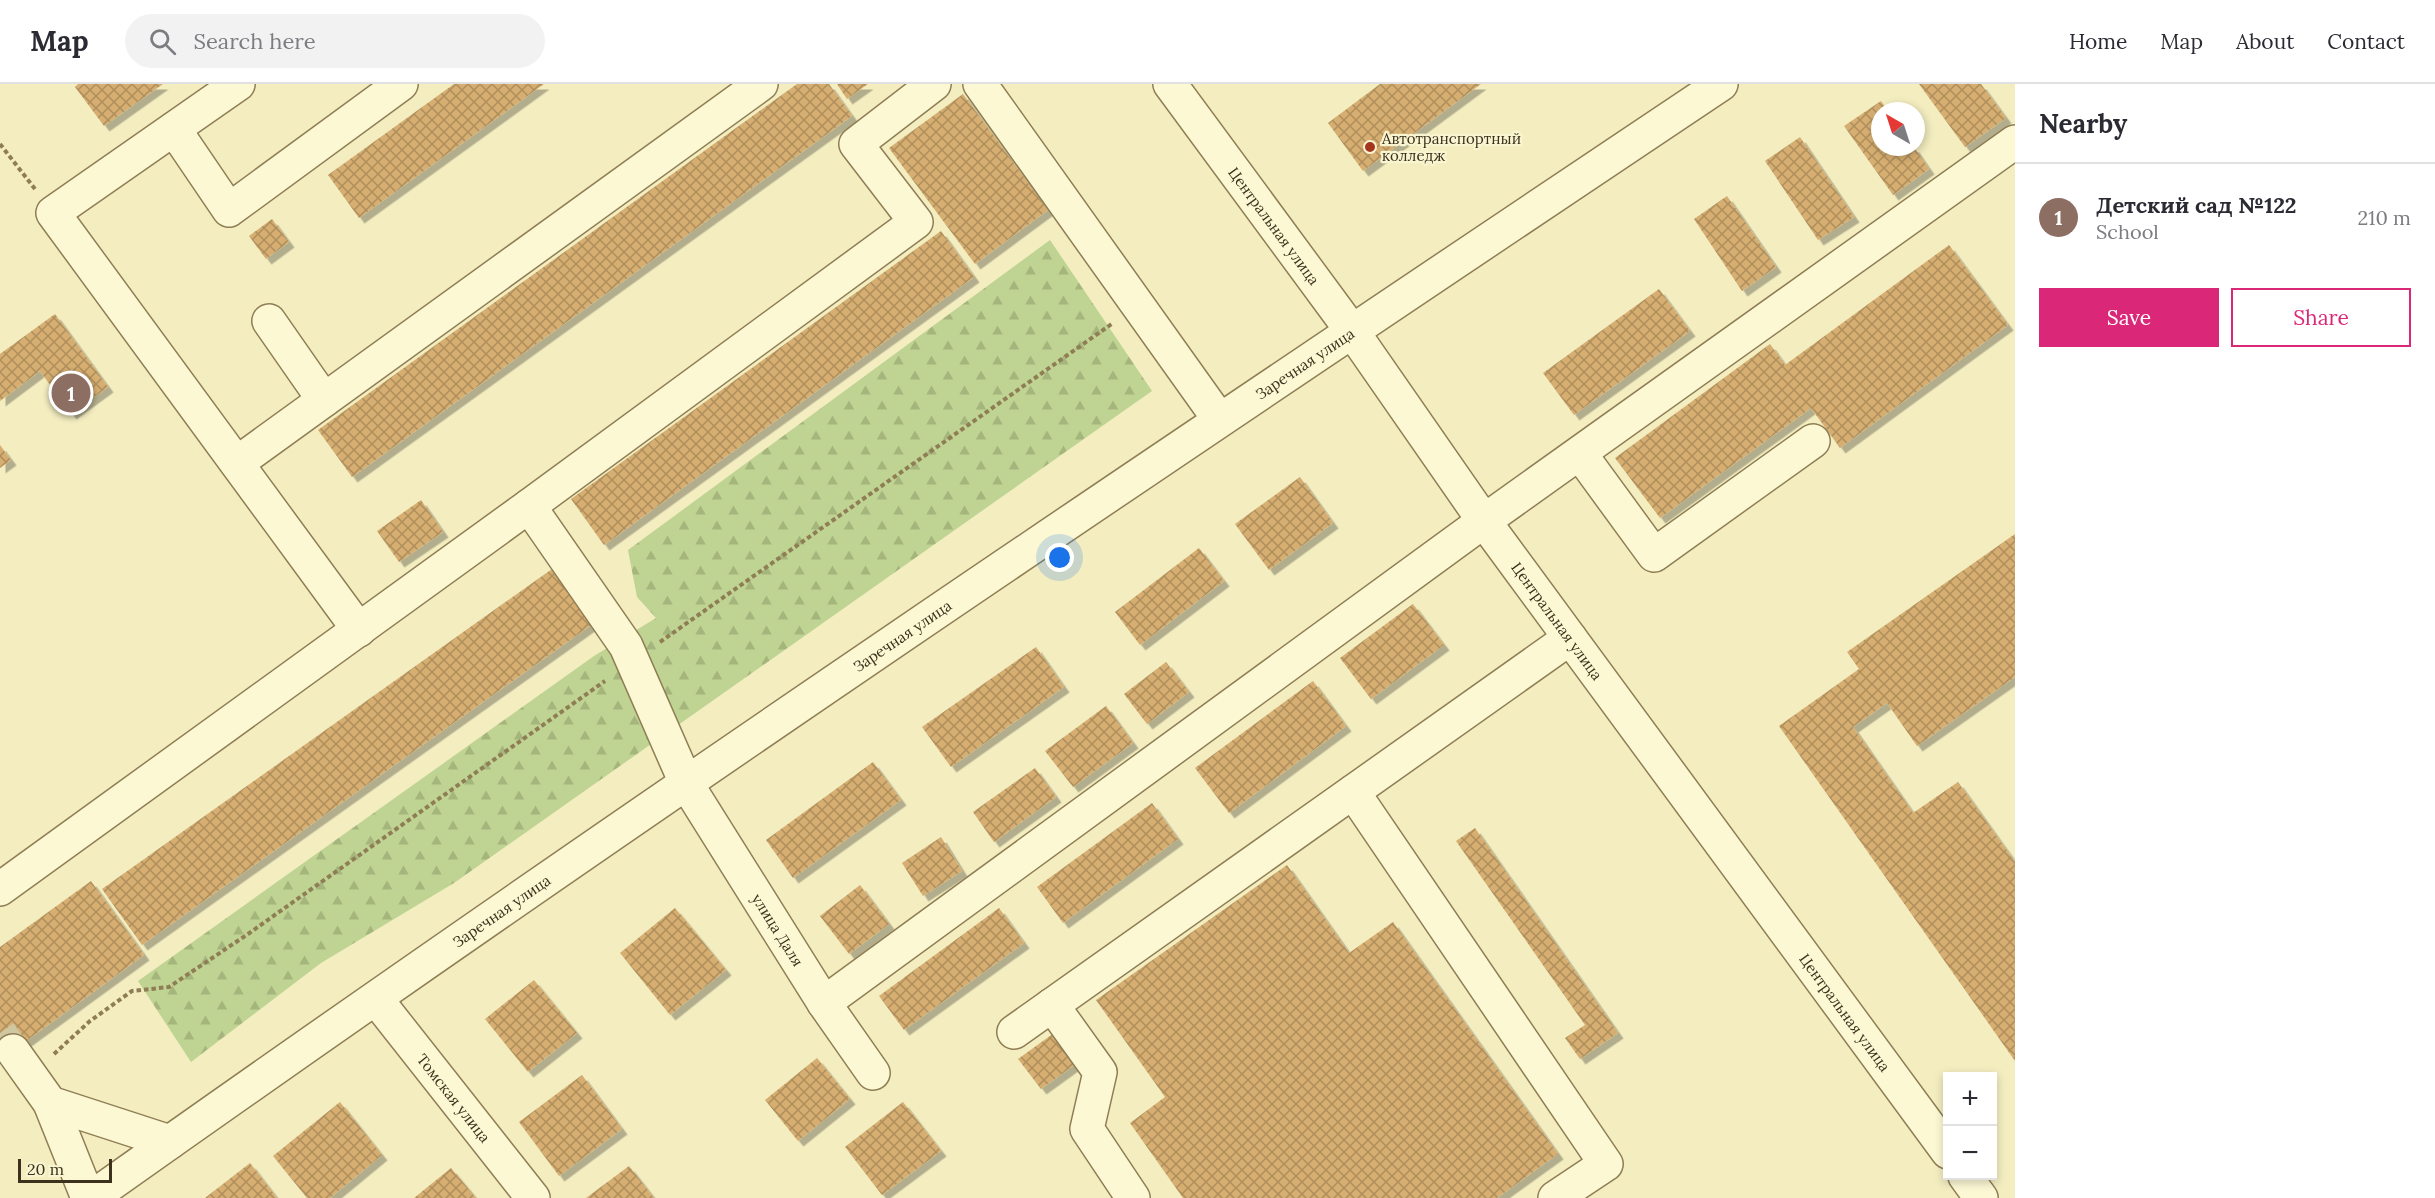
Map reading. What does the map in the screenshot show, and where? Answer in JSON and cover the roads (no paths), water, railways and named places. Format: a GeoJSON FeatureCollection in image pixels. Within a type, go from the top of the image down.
{"type":"FeatureCollection","features":[{"type":"Feature","properties":{"kind":"street"},"geometry":{"type":"LineString","coordinates":[[238,84],[53,213],[359,630]]}},
{"type":"Feature","properties":{"kind":"street"},"geometry":{"type":"LineString","coordinates":[[174,129],[229,210],[401,84]]}},
{"type":"Feature","properties":{"kind":"street"},"geometry":{"type":"LineString","coordinates":[[237,462],[761,84]]}},
{"type":"Feature","properties":{"kind":"street"},"geometry":{"type":"LineString","coordinates":[[0,889],[359,630],[916,222],[856,144],[934,84]]}},
{"type":"Feature","properties":{"kind":"street"},"geometry":{"type":"LineString","coordinates":[[980,84],[1219,419]]}},
{"type":"Feature","properties":{"kind":"street","name":"Центральная улица"},"geometry":{"type":"LineString","coordinates":[[1170,84],[1352,331],[1484,521],[1943,1147]]}},
{"type":"Feature","properties":{"kind":"street","name":"Заречная улица"},"geometry":{"type":"LineString","coordinates":[[90,1198],[686,783],[1219,419],[1721,84]]}},
{"type":"Feature","properties":{"kind":"street"},"geometry":{"type":"LineString","coordinates":[[824,1003],[1484,521],[1581,455],[2015,142]]}},
{"type":"Feature","properties":{"kind":"street"},"geometry":{"type":"LineString","coordinates":[[269,321],[324,400]]}},
{"type":"Feature","properties":{"kind":"street"},"geometry":{"type":"LineString","coordinates":[[1581,455],[1654,555],[1813,441]]}},
{"type":"Feature","properties":{"kind":"street","name":"улица Даля"},"geometry":{"type":"LineString","coordinates":[[529,506],[626,646],[686,783],[824,1003],[873,1073]]}},
{"type":"Feature","properties":{"kind":"street"},"geometry":{"type":"LineString","coordinates":[[1014,1032],[1570,638]]}},
{"type":"Feature","properties":{"kind":"street"},"geometry":{"type":"LineString","coordinates":[[1353,792],[1606,1164],[1555,1198]]}},
{"type":"Feature","properties":{"kind":"street","name":"Томская улица"},"geometry":{"type":"LineString","coordinates":[[376,999],[533,1198]]}},
{"type":"Feature","properties":{"kind":"street"},"geometry":{"type":"LineString","coordinates":[[1052,1005],[1100,1072],[1087,1129],[1132,1198]]}},
{"type":"Feature","properties":{"kind":"street"},"geometry":{"type":"LineString","coordinates":[[22,1063],[50,1103],[90,1198]]}},
{"type":"Feature","properties":{"kind":"street"},"geometry":{"type":"LineString","coordinates":[[50,1103],[170,1142]]}},
{"type":"Feature","properties":{"kind":"street"},"geometry":{"type":"LineString","coordinates":[[1968,1180],[1981,1198]]}},
{"type":"Feature","properties":{"kind":"tunnel"},"geometry":{"type":"LineString","coordinates":[[0,1033],[13,1051]]}},
{"type":"Feature","properties":{"kind":"place","name":"Автотранспортный колледж"},"geometry":{"type":"Point","coordinates":[1370,147]}},
{"type":"Feature","properties":{"kind":"place","name":"Детский сад №122"},"geometry":{"type":"Point","coordinates":[71,393]}}]}
